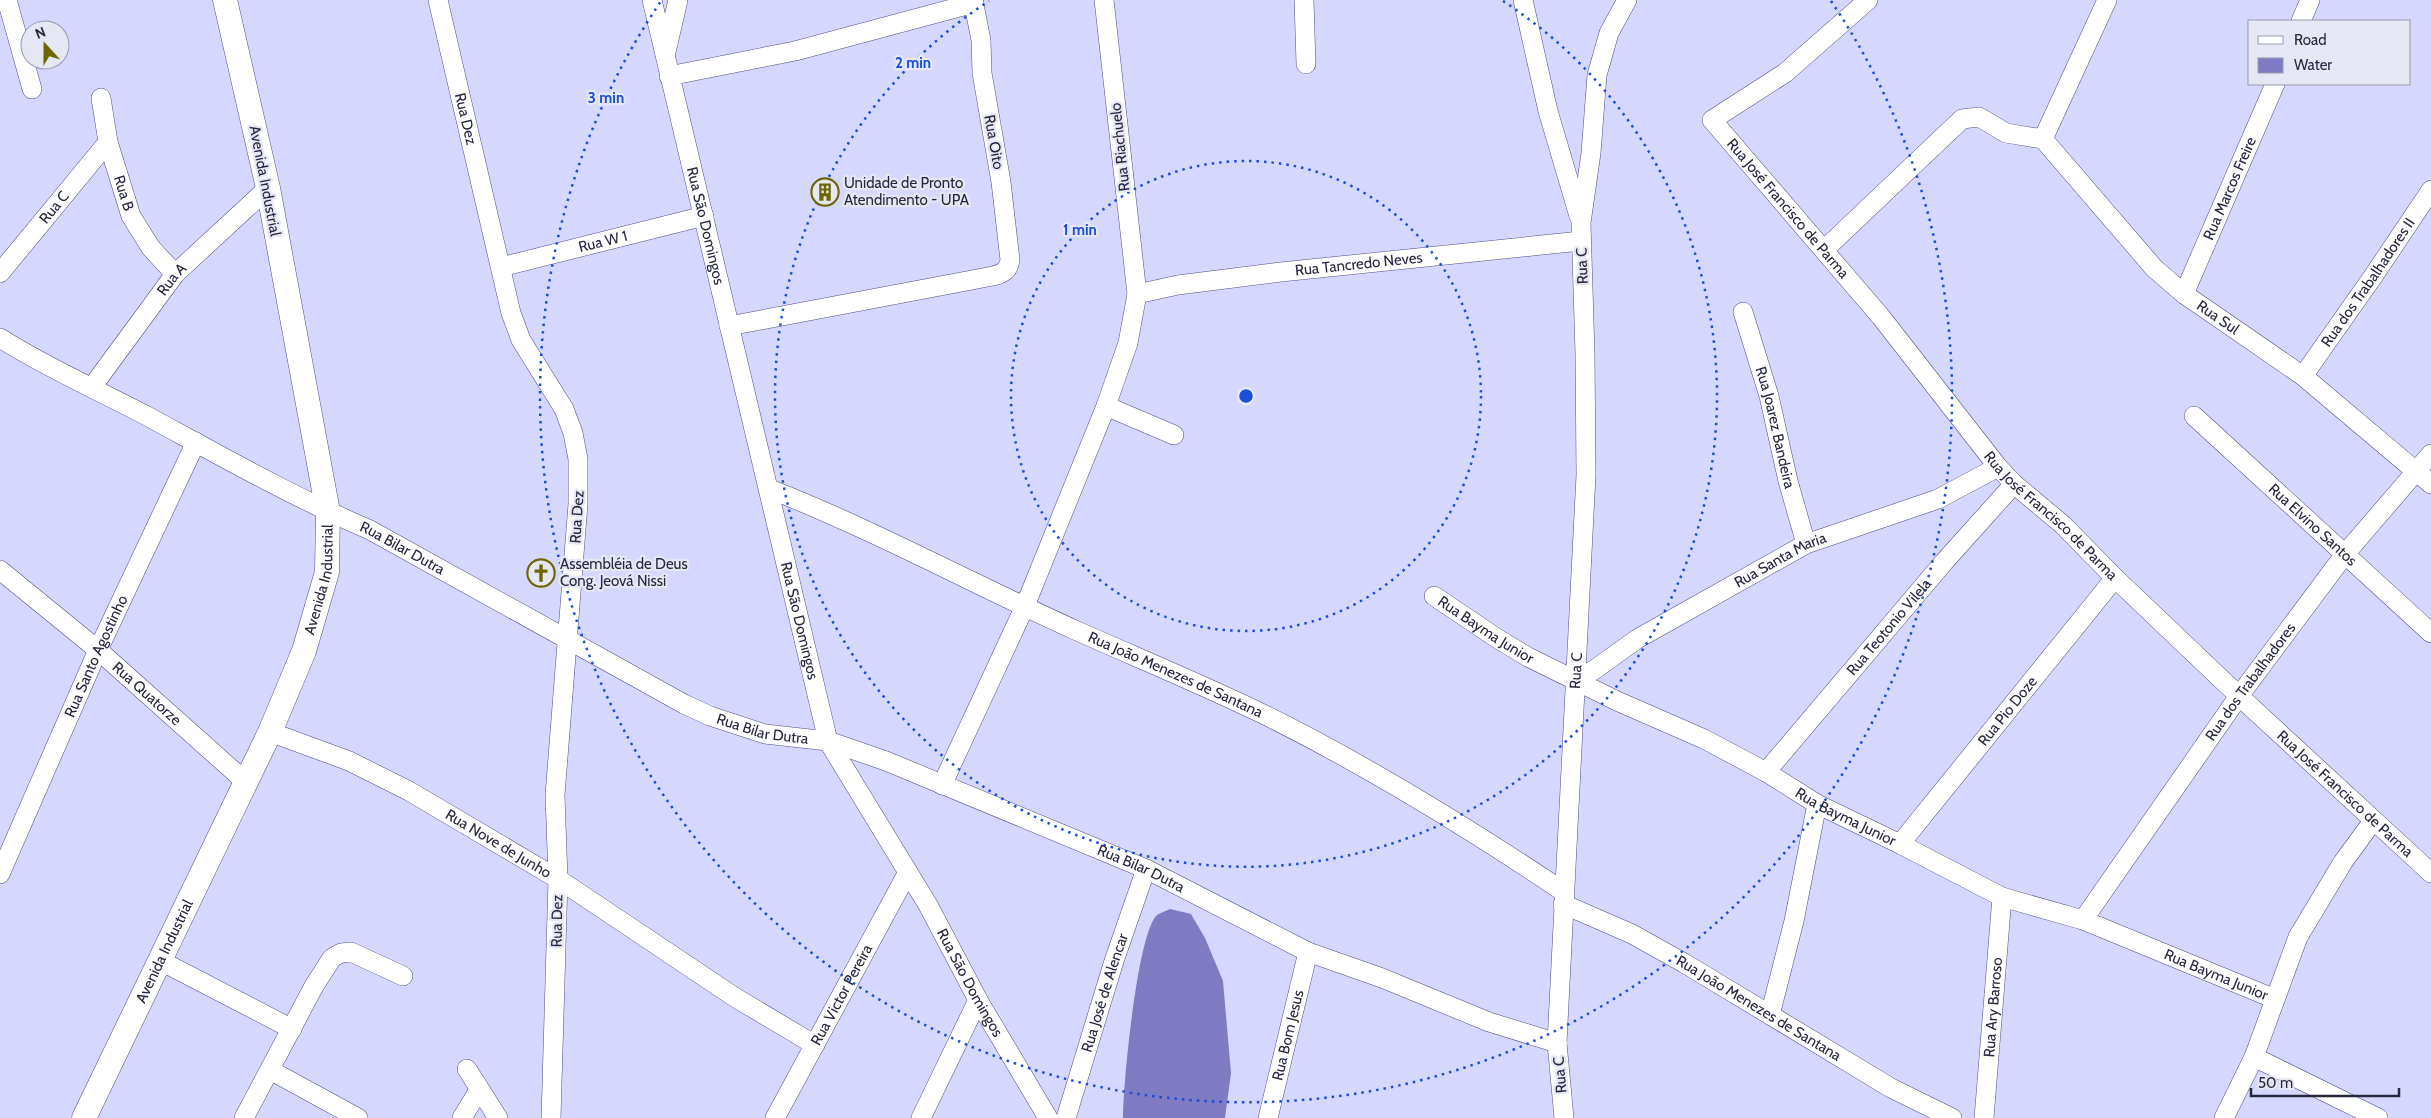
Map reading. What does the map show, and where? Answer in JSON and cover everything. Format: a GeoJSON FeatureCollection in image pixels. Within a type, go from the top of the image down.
{"type":"FeatureCollection","features":[{"type":"Feature","properties":{"kind":"street"},"geometry":{"type":"LineString","coordinates":[[7,0],[32,89]]}},
{"type":"Feature","properties":{"kind":"street","name":"Avenida Industrial"},"geometry":{"type":"LineString","coordinates":[[84,1118],[270,732],[304,651],[316,616],[327,572],[328,512],[268,188],[225,0]]}},
{"type":"Feature","properties":{"kind":"street","name":"Rua Dez"},"geometry":{"type":"LineString","coordinates":[[438,0],[511,313],[521,340],[564,409],[573,433],[578,459],[578,504],[555,794],[558,879],[550,1118]]}},
{"type":"Feature","properties":{"kind":"street"},"geometry":{"type":"LineString","coordinates":[[652,0],[666,54]]}},
{"type":"Feature","properties":{"kind":"street"},"geometry":{"type":"LineString","coordinates":[[666,54],[678,0]]}},
{"type":"Feature","properties":{"kind":"street","name":"Rua Riachuelo"},"geometry":{"type":"LineString","coordinates":[[942,785],[1025,606],[1106,406],[1128,343],[1137,294],[1104,0]]}},
{"type":"Feature","properties":{"kind":"street"},"geometry":{"type":"LineString","coordinates":[[1304,0],[1306,64]]}},
{"type":"Feature","properties":{"kind":"street","name":"Rua C"},"geometry":{"type":"LineString","coordinates":[[1523,0],[1548,111],[1581,232]]}},
{"type":"Feature","properties":{"kind":"street","name":"Rua C"},"geometry":{"type":"LineString","coordinates":[[1564,1118],[1557,1043],[1586,475],[1586,354],[1581,232],[1592,153],[1597,75],[1609,33],[1627,0]]}},
{"type":"Feature","properties":{"kind":"street","name":"Rua José Francisco de Parma"},"geometry":{"type":"LineString","coordinates":[[1868,0],[1785,73],[1712,120],[1824,250],[1932,380],[1998,468],[2063,525],[2115,578],[2239,696],[2431,873]]}},
{"type":"Feature","properties":{"kind":"street"},"geometry":{"type":"LineString","coordinates":[[1824,250],[1962,119],[1979,117],[2006,133],[2043,139],[2107,0]]}},
{"type":"Feature","properties":{"kind":"street"},"geometry":{"type":"LineString","coordinates":[[2301,20],[2310,0]]}},
{"type":"Feature","properties":{"kind":"street"},"geometry":{"type":"LineString","coordinates":[[669,76],[795,51],[974,2]]}},
{"type":"Feature","properties":{"kind":"street","name":"Rua Oito"},"geometry":{"type":"LineString","coordinates":[[729,326],[993,276],[1006,270],[1010,260],[1001,182],[982,74],[981,40],[974,2]]}},
{"type":"Feature","properties":{"kind":"street","name":"Rua São Domingos"},"geometry":{"type":"LineString","coordinates":[[666,54],[669,76],[770,489],[828,741],[908,872],[978,1000],[1048,1118]]}},
{"type":"Feature","properties":{"kind":"street","name":"Rua Marcos Freire"},"geometry":{"type":"LineString","coordinates":[[2184,294],[2275,85]]}},
{"type":"Feature","properties":{"kind":"street","name":"Rua B"},"geometry":{"type":"LineString","coordinates":[[101,98],[108,142],[130,216],[151,248],[175,274]]}},
{"type":"Feature","properties":{"kind":"street","name":"Rua Sul"},"geometry":{"type":"LineString","coordinates":[[2043,139],[2154,268],[2184,294],[2304,376],[2417,470],[2431,484]]}},
{"type":"Feature","properties":{"kind":"street","name":"Rua C"},"geometry":{"type":"LineString","coordinates":[[0,273],[108,142]]}},
{"type":"Feature","properties":{"kind":"street","name":"Rua A"},"geometry":{"type":"LineString","coordinates":[[92,387],[175,274],[268,188]]}},
{"type":"Feature","properties":{"kind":"street","name":"Rua dos Trabalhadores II"},"geometry":{"type":"LineString","coordinates":[[2304,376],[2431,190]]}},
{"type":"Feature","properties":{"kind":"street","name":"Rua W 1"},"geometry":{"type":"LineString","coordinates":[[501,267],[704,216]]}},
{"type":"Feature","properties":{"kind":"street","name":"Rua Tancredo Neves"},"geometry":{"type":"LineString","coordinates":[[1137,294],[1178,285],[1281,272],[1543,244],[1581,232]]}},
{"type":"Feature","properties":{"kind":"street","name":"Rua Joarez Bandeira"},"geometry":{"type":"LineString","coordinates":[[1743,312],[1769,396],[1788,481],[1806,544]]}},
{"type":"Feature","properties":{"kind":"street","name":"Rua Bilar Dutra"},"geometry":{"type":"LineString","coordinates":[[0,338],[40,362],[92,387],[328,512],[370,530],[710,716],[765,734],[828,741],[886,761],[1146,869],[1308,952],[1382,978],[1489,1022],[1557,1043]]}},
{"type":"Feature","properties":{"kind":"street"},"geometry":{"type":"LineString","coordinates":[[1106,406],[1174,435]]}},
{"type":"Feature","properties":{"kind":"street","name":"Rua Elvino Santos"},"geometry":{"type":"LineString","coordinates":[[2194,416],[2431,633]]}},
{"type":"Feature","properties":{"kind":"street","name":"Rua Santo Agostinho"},"geometry":{"type":"LineString","coordinates":[[0,874],[98,650],[196,442]]}},
{"type":"Feature","properties":{"kind":"street","name":"Rua dos Trabalhadores"},"geometry":{"type":"LineString","coordinates":[[2083,920],[2239,696],[2345,554],[2431,454]]}},
{"type":"Feature","properties":{"kind":"street","name":"Rua Santa Maria"},"geometry":{"type":"LineString","coordinates":[[1576,679],[1594,670],[1638,639],[1806,544],[1938,499],[1998,468]]}},
{"type":"Feature","properties":{"kind":"street","name":"Rua Teotonio Vilela"},"geometry":{"type":"LineString","coordinates":[[1766,772],[1944,562],[2014,484]]}},
{"type":"Feature","properties":{"kind":"street","name":"Rua João Menezes de Santana"},"geometry":{"type":"LineString","coordinates":[[770,489],[835,515],[1074,630],[1177,673],[1318,743],[1479,834],[1564,898],[1632,934],[1892,1088],[1952,1118]]}},
{"type":"Feature","properties":{"kind":"street","name":"Rua Quatorze"},"geometry":{"type":"LineString","coordinates":[[0,570],[98,650],[247,783]]}},
{"type":"Feature","properties":{"kind":"street","name":"Rua Pio Doze"},"geometry":{"type":"LineString","coordinates":[[1900,844],[2115,578]]}},
{"type":"Feature","properties":{"kind":"street","name":"Rua Bayma Junior"},"geometry":{"type":"LineString","coordinates":[[1434,596],[1498,639],[1617,701],[1704,739],[1766,772],[1817,804],[1900,844],[2002,897],[2083,920],[2275,999]]}},
{"type":"Feature","properties":{"kind":"street","name":"Rua Nove de Junho"},"geometry":{"type":"LineString","coordinates":[[270,732],[340,757],[409,791],[558,879],[736,998],[815,1045]]}},
{"type":"Feature","properties":{"kind":"street"},"geometry":{"type":"LineString","coordinates":[[1770,1014],[1794,921],[1817,804]]}},
{"type":"Feature","properties":{"kind":"street","name":"Rua Bayma Junior"},"geometry":{"type":"LineString","coordinates":[[2224,1118],[2254,1057],[2298,937],[2343,862],[2373,821]]}},
{"type":"Feature","properties":{"kind":"street","name":"Rua José de Alencar"},"geometry":{"type":"LineString","coordinates":[[1066,1118],[1114,961],[1146,869]]}},
{"type":"Feature","properties":{"kind":"street","name":"Rua Victor Pereira"},"geometry":{"type":"LineString","coordinates":[[775,1118],[908,872]]}},
{"type":"Feature","properties":{"kind":"street","name":"Rua Ary Barroso"},"geometry":{"type":"LineString","coordinates":[[1984,1118],[2002,897]]}},
{"type":"Feature","properties":{"kind":"street"},"geometry":{"type":"LineString","coordinates":[[244,1118],[328,962],[340,952],[348,952],[362,955],[403,976]]}},
{"type":"Feature","properties":{"kind":"street","name":"Rua Bom Jesus"},"geometry":{"type":"LineString","coordinates":[[1268,1118],[1308,952]]}},
{"type":"Feature","properties":{"kind":"street"},"geometry":{"type":"LineString","coordinates":[[161,961],[292,1029]]}},
{"type":"Feature","properties":{"kind":"street"},"geometry":{"type":"LineString","coordinates":[[920,1118],[978,1000]]}},
{"type":"Feature","properties":{"kind":"street"},"geometry":{"type":"LineString","coordinates":[[2254,1057],[2378,1118]]}},
{"type":"Feature","properties":{"kind":"street"},"geometry":{"type":"LineString","coordinates":[[467,1068],[498,1118]]}},
{"type":"Feature","properties":{"kind":"street"},"geometry":{"type":"LineString","coordinates":[[270,1070],[358,1118]]}},
{"type":"Feature","properties":{"kind":"street"},"geometry":{"type":"LineString","coordinates":[[462,1118],[479,1090]]}},
{"type":"Feature","properties":{"kind":"water"},"geometry":{"type":"Polygon","coordinates":[[[1170,909],[1191,914],[1205,938],[1223,981],[1231,1073],[1225,1118],[1123,1118],[1128,1045],[1143,952],[1149,930],[1156,916],[1170,909]]]}},
{"type":"Feature","properties":{"kind":"place","name":"Unidade de Pronto Atendimento - UPA"},"geometry":{"type":"Point","coordinates":[825,192]}},
{"type":"Feature","properties":{"kind":"place","name":"Assembléia de Deus Cong. Jeová Nissi"},"geometry":{"type":"Point","coordinates":[541,573]}}]}
